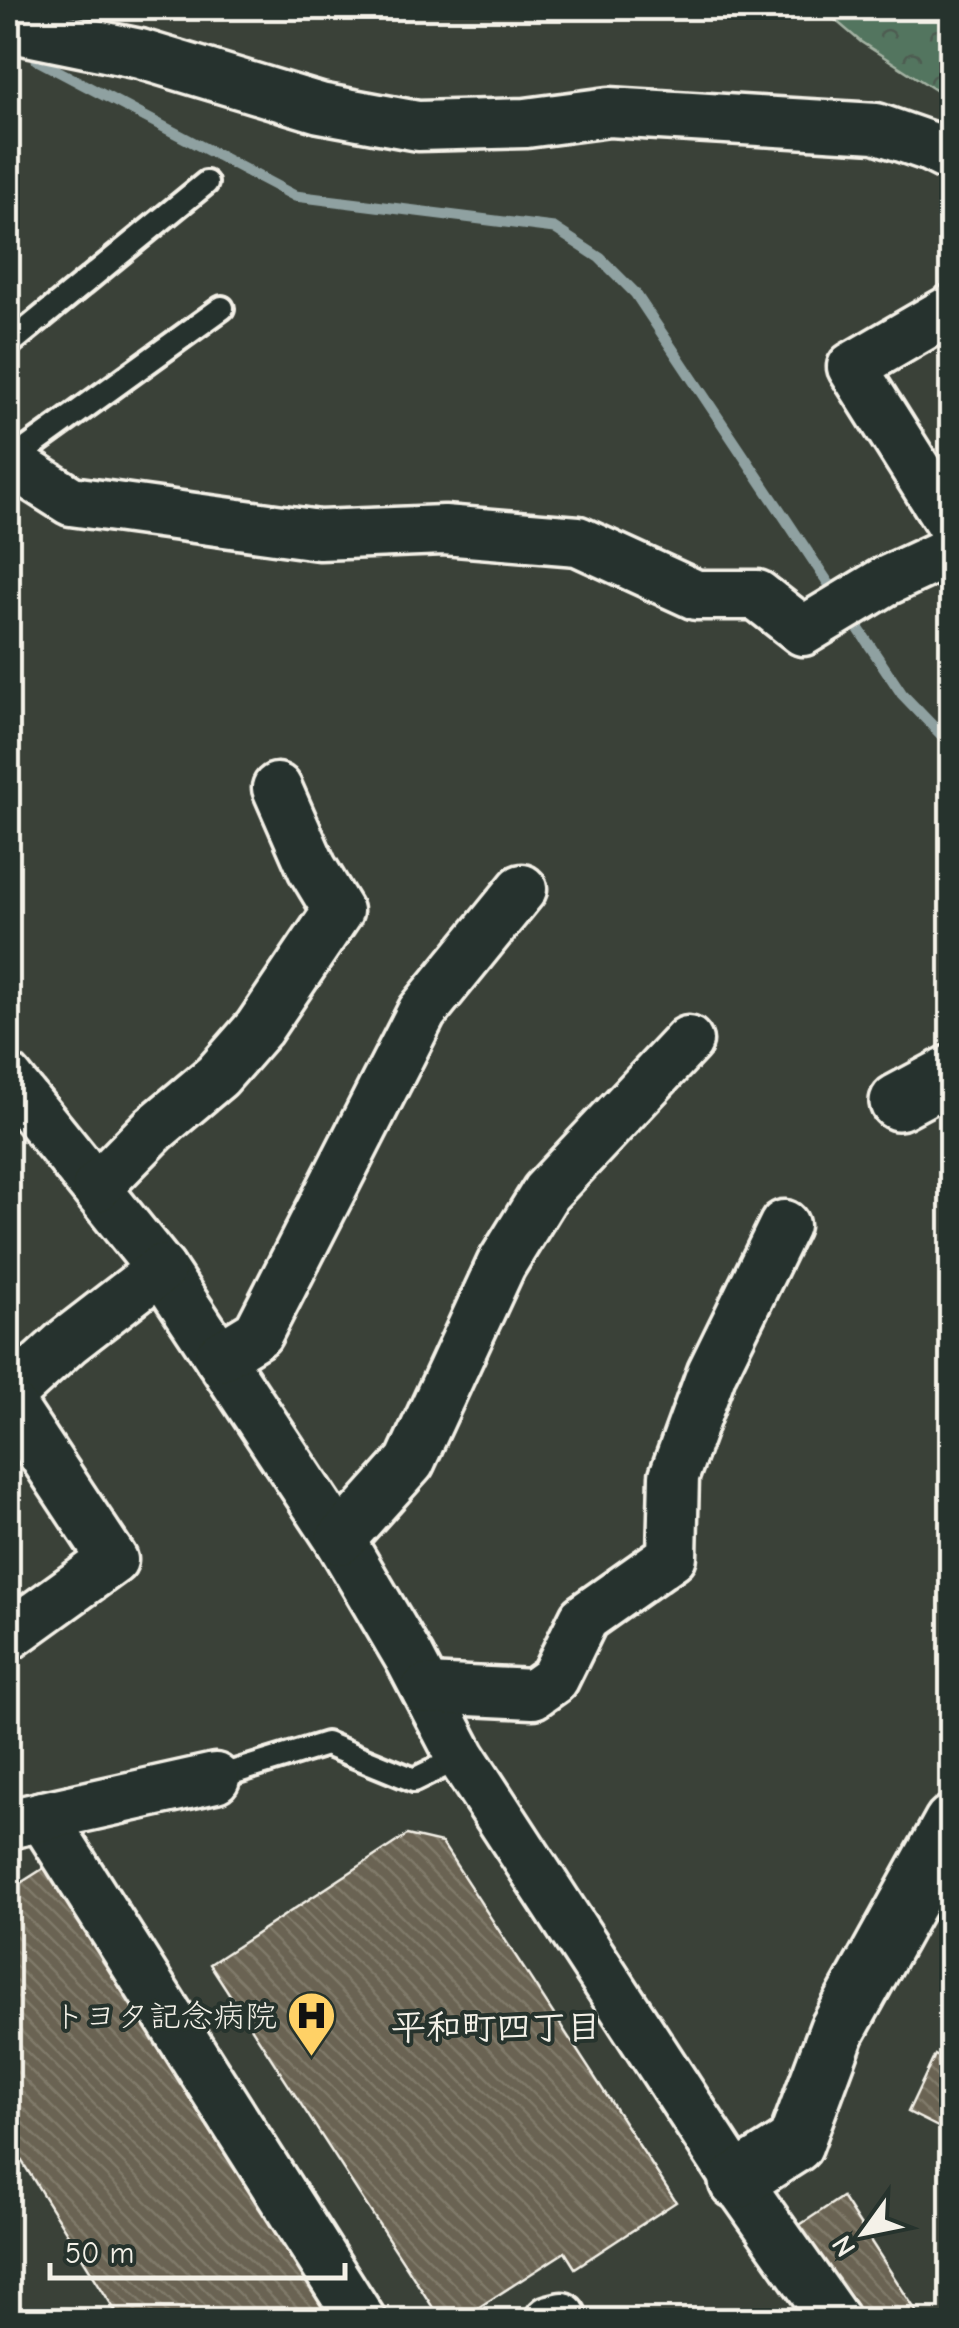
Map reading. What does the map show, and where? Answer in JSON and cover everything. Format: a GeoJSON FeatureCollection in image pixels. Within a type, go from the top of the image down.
{"type":"FeatureCollection","features":[{"type":"Feature","properties":{"kind":"street"},"geometry":{"type":"LineString","coordinates":[[8,26],[140,54],[320,108],[418,126],[526,122],[609,112],[876,128],[952,158]]}},
{"type":"Feature","properties":{"kind":"street"},"geometry":{"type":"LineString","coordinates":[[952,309],[852,367],[952,526]]}},
{"type":"Feature","properties":{"kind":"street"},"geometry":{"type":"LineString","coordinates":[[8,462],[71,502],[319,535],[444,530],[578,542],[696,595],[757,595],[803,631],[952,546]]}},
{"type":"Feature","properties":{"kind":"street"},"geometry":{"type":"LineString","coordinates":[[96,1188],[154,1129],[217,1076],[249,1040],[338,910],[312,868],[276,788]]}},
{"type":"Feature","properties":{"kind":"street"},"geometry":{"type":"LineString","coordinates":[[220,1357],[258,1333],[422,1012],[522,889]]}},
{"type":"Feature","properties":{"kind":"street"},"geometry":{"type":"LineString","coordinates":[[340,1540],[410,1462],[501,1265],[546,1192],[688,1041]]}},
{"type":"Feature","properties":{"kind":"street"},"geometry":{"type":"LineString","coordinates":[[898,1102],[952,1073]]}},
{"type":"Feature","properties":{"kind":"street"},"geometry":{"type":"LineString","coordinates":[[8,1079],[161,1269],[220,1357],[340,1540],[461,1757],[737,2181],[835,2320]]}},
{"type":"Feature","properties":{"kind":"street"},"geometry":{"type":"LineString","coordinates":[[426,1689],[533,1694],[554,1679],[584,1618],[672,1556],[674,1476],[712,1372],[784,1225]]}},
{"type":"Feature","properties":{"kind":"street"},"geometry":{"type":"LineString","coordinates":[[8,1636],[113,1560],[8,1398],[68,1342],[161,1269]]}},
{"type":"Feature","properties":{"kind":"street"},"geometry":{"type":"LineString","coordinates":[[215,1778],[25,1820],[362,2320]]}},
{"type":"Feature","properties":{"kind":"street"},"geometry":{"type":"LineString","coordinates":[[737,2181],[795,2144],[836,2030],[952,1823]]}},
{"type":"Feature","properties":{"kind":"lane"},"geometry":{"type":"LineString","coordinates":[[8,345],[206,184]]}},
{"type":"Feature","properties":{"kind":"lane"},"geometry":{"type":"LineString","coordinates":[[8,462],[222,308]]}},
{"type":"Feature","properties":{"kind":"lane"},"geometry":{"type":"LineString","coordinates":[[215,1778],[326,1744],[414,1780],[461,1757]]}},
{"type":"Feature","properties":{"kind":"green space"},"geometry":{"type":"Polygon","coordinates":[[[821,8],[951,8],[951,100],[861,42],[821,8]]]}},
{"type":"Feature","properties":{"kind":"building"},"geometry":{"type":"Polygon","coordinates":[[[407,1835],[442,1843],[676,2202],[575,2268],[565,2252],[459,2320],[441,2320],[210,1964],[407,1835]]]}},
{"type":"Feature","properties":{"kind":"building"},"geometry":{"type":"Polygon","coordinates":[[[52,1863],[335,2304],[309,2320],[121,2320],[8,2139],[8,1891],[52,1863]]]}},
{"type":"Feature","properties":{"kind":"building"},"geometry":{"type":"Polygon","coordinates":[[[935,2055],[952,2064],[952,2134],[908,2112],[935,2055]]]}},
{"type":"Feature","properties":{"kind":"building"},"geometry":{"type":"Polygon","coordinates":[[[842,2197],[922,2320],[847,2320],[789,2232],[842,2197]]]}},
{"type":"Feature","properties":{"kind":"waterway"},"geometry":{"type":"LineString","coordinates":[[37,60],[295,196],[554,228],[600,258],[635,293],[837,596]]}},
{"type":"Feature","properties":{"kind":"waterway"},"geometry":{"type":"LineString","coordinates":[[850,616],[902,694],[952,746]]}},
{"type":"Feature","properties":{"kind":"waterway"},"geometry":{"type":"LineString","coordinates":[[952,1262],[952,1277]]}},
{"type":"Feature","properties":{"kind":"place","name":"トヨタ記念病院"},"geometry":{"type":"Point","coordinates":[312,2058]}},
{"type":"Feature","properties":{"kind":"district","name":"平和町四丁目"},"geometry":{"type":"Point","coordinates":[496,2027]}}]}
